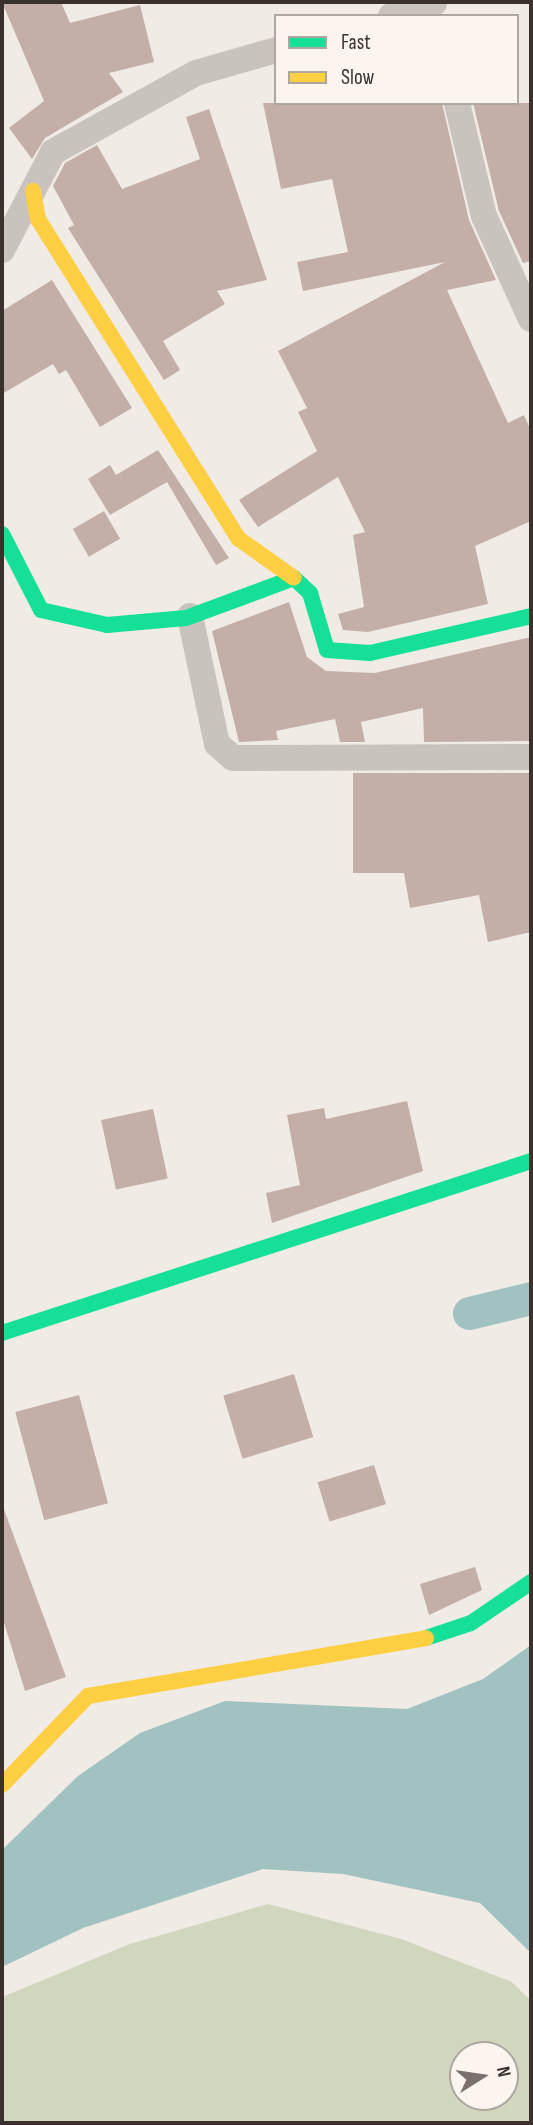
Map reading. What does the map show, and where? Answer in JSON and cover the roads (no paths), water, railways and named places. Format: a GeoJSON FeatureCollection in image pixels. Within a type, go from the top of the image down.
{"type":"FeatureCollection","features":[{"type":"Feature","properties":{"kind":"street"},"geometry":{"type":"LineString","coordinates":[[401,14],[435,7]]}},
{"type":"Feature","properties":{"kind":"street"},"geometry":{"type":"LineString","coordinates":[[2,250],[53,152],[196,73],[274,51]]}},
{"type":"Feature","properties":{"kind":"street"},"geometry":{"type":"LineString","coordinates":[[457,105],[484,216],[523,281],[531,319]]}},
{"type":"Feature","properties":{"kind":"street"},"geometry":{"type":"LineString","coordinates":[[33,191],[38,219],[239,538],[310,593],[327,649],[370,653],[531,616]]}},
{"type":"Feature","properties":{"kind":"street"},"geometry":{"type":"LineString","coordinates":[[2,534],[41,610],[107,625],[190,616],[294,578]]}},
{"type":"Feature","properties":{"kind":"street"},"geometry":{"type":"LineString","coordinates":[[190,616],[217,744],[233,758],[531,757]]}},
{"type":"Feature","properties":{"kind":"street"},"geometry":{"type":"LineString","coordinates":[[2,1333],[531,1161]]}},
{"type":"Feature","properties":{"kind":"street"},"geometry":{"type":"LineString","coordinates":[[2,1785],[88,1696],[431,1637],[471,1623],[531,1582]]}},
{"type":"Feature","properties":{"kind":"water"},"geometry":{"type":"Polygon","coordinates":[[[531,1645],[531,1953],[480,1903],[343,1874],[263,1869],[83,1928],[2,1967],[2,1850],[78,1776],[140,1733],[225,1701],[407,1709],[483,1679],[531,1645]]]}},
{"type":"Feature","properties":{"kind":"waterway"},"geometry":{"type":"LineString","coordinates":[[469,1313],[531,1298]]}}]}
